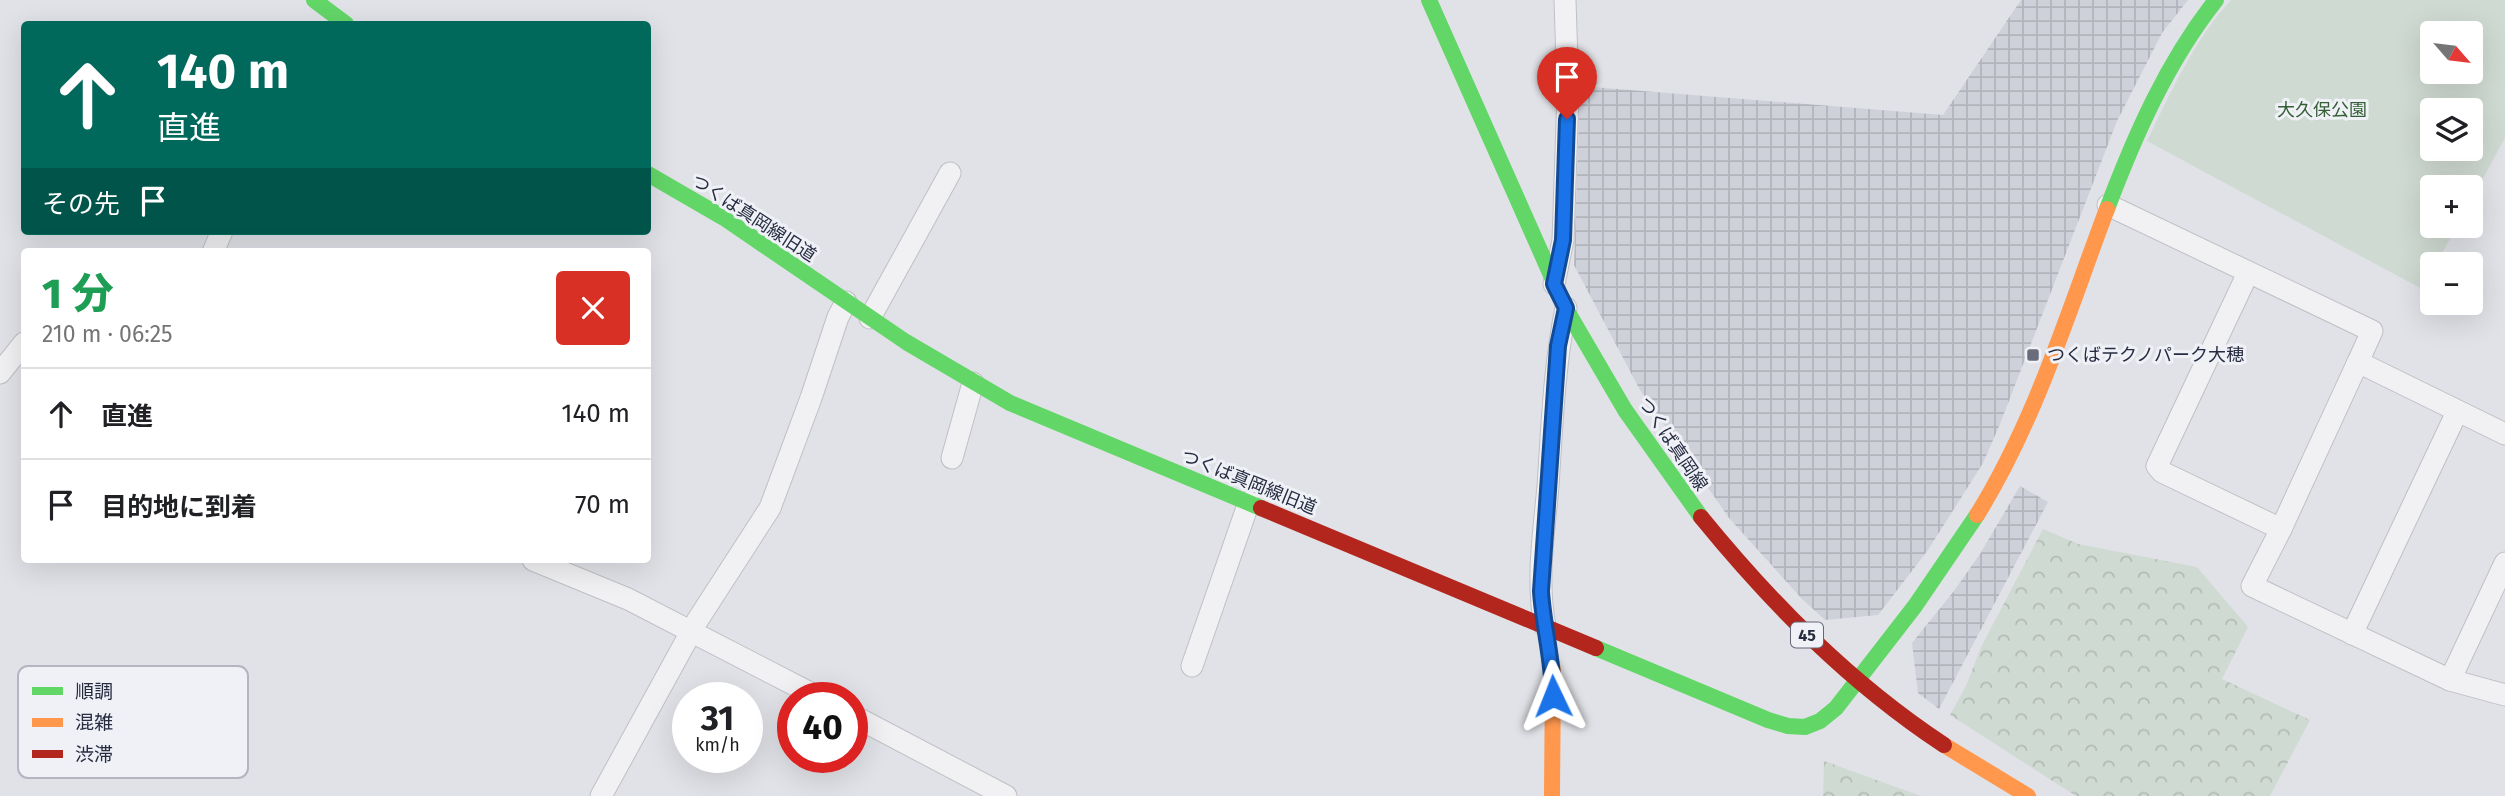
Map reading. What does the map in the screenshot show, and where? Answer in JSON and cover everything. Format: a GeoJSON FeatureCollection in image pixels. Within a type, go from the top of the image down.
{"type":"FeatureCollection","features":[{"type":"Feature","properties":{"kind":"street"},"geometry":{"type":"LineString","coordinates":[[314,0],[335,21]]}},
{"type":"Feature","properties":{"kind":"street","name":"つくば真岡線"},"geometry":{"type":"LineString","coordinates":[[1429,0],[1566,308],[1607,381],[1687,500],[1725,548],[1776,604],[1857,681],[1919,728],[2028,796]]}},
{"type":"Feature","properties":{"kind":"street"},"geometry":{"type":"LineString","coordinates":[[1554,284],[1564,227],[1568,94],[1565,0]]}},
{"type":"Feature","properties":{"kind":"street","name":"つくば真岡線旧道"},"geometry":{"type":"LineString","coordinates":[[651,176],[712,210],[870,318],[973,383],[1010,402],[1790,728],[1810,727],[1836,709],[1940,571],[1995,488],[2026,423],[2142,122],[2198,22],[2216,0]]}},
{"type":"Feature","properties":{"kind":"street"},"geometry":{"type":"LineString","coordinates":[[870,318],[950,173]]}},
{"type":"Feature","properties":{"kind":"street"},"geometry":{"type":"LineString","coordinates":[[2108,205],[2372,331],[2252,586],[2450,680],[2505,695]]}},
{"type":"Feature","properties":{"kind":"street"},"geometry":{"type":"LineString","coordinates":[[2248,273],[2157,466],[2162,472],[2281,528]]}},
{"type":"Feature","properties":{"kind":"street"},"geometry":{"type":"LineString","coordinates":[[601,796],[691,631],[769,508],[811,398],[838,317],[846,302]]}},
{"type":"Feature","properties":{"kind":"street"},"geometry":{"type":"LineString","coordinates":[[1552,796],[1553,671],[1541,591],[1558,346],[1566,308]]}},
{"type":"Feature","properties":{"kind":"street"},"geometry":{"type":"LineString","coordinates":[[0,373],[21,348]]}},
{"type":"Feature","properties":{"kind":"street"},"geometry":{"type":"LineString","coordinates":[[2358,362],[2505,433]]}},
{"type":"Feature","properties":{"kind":"street"},"geometry":{"type":"LineString","coordinates":[[952,458],[973,383]]}},
{"type":"Feature","properties":{"kind":"street"},"geometry":{"type":"LineString","coordinates":[[2351,634],[2457,411]]}},
{"type":"Feature","properties":{"kind":"street"},"geometry":{"type":"LineString","coordinates":[[1192,666],[1249,502]]}},
{"type":"Feature","properties":{"kind":"street"},"geometry":{"type":"LineString","coordinates":[[540,563],[628,599],[789,682]]}},
{"type":"Feature","properties":{"kind":"street"},"geometry":{"type":"LineString","coordinates":[[2450,680],[2505,563]]}},
{"type":"Feature","properties":{"kind":"street"},"geometry":{"type":"LineString","coordinates":[[868,723],[1006,796]]}},
{"type":"Feature","properties":{"kind":"shaded area"},"geometry":{"type":"Polygon","coordinates":[[[2021,0],[2188,0],[2162,33],[2117,121],[1983,463],[1928,550],[1878,615],[1825,620],[1802,599],[1729,518],[1640,390],[1574,265],[1580,86],[1943,115],[2021,0]]]}},
{"type":"Feature","properties":{"kind":"shaded area"},"geometry":{"type":"Polygon","coordinates":[[[2020,486],[2048,502],[1939,709],[1918,693],[1912,643],[1980,554],[2020,486]]]}},
{"type":"Feature","properties":{"kind":"green space","name":"大久保公園"},"geometry":{"type":"Polygon","coordinates":[[[2231,0],[2505,0],[2505,138],[2483,178],[2483,175],[2420,175],[2420,238],[2450,238],[2443,252],[2420,252],[2420,288],[2147,141],[2184,67],[2231,0]]]}},
{"type":"Feature","properties":{"kind":"green space"},"geometry":{"type":"Polygon","coordinates":[[[2043,529],[2078,544],[2197,567],[2248,627],[2222,679],[2310,720],[2270,796],[2076,796],[1950,715],[1966,686],[1981,647],[2043,529]]]}},
{"type":"Feature","properties":{"kind":"green space"},"geometry":{"type":"Polygon","coordinates":[[[1824,761],[1921,796],[1823,796],[1824,761]]]}},
{"type":"Feature","properties":{"kind":"traffic: fast"},"geometry":{"type":"LineString","coordinates":[[314,0],[342,21]]}},
{"type":"Feature","properties":{"kind":"traffic: fast"},"geometry":{"type":"LineString","coordinates":[[1429,0],[1566,309],[1625,410],[1701,517]]}},
{"type":"Feature","properties":{"kind":"traffic: fast"},"geometry":{"type":"LineString","coordinates":[[2107,209],[2129,154],[2167,74],[2216,0]]}},
{"type":"Feature","properties":{"kind":"traffic: fast"},"geometry":{"type":"LineString","coordinates":[[651,176],[724,218],[906,342],[1010,403],[1261,508]]}},
{"type":"Feature","properties":{"kind":"traffic: fast"},"geometry":{"type":"LineString","coordinates":[[1596,648],[1768,720],[1788,726],[1805,727],[1820,721],[1836,708],[1915,606],[1977,515]]}},
{"type":"Feature","properties":{"kind":"traffic: slow"},"geometry":{"type":"LineString","coordinates":[[1977,515],[1998,479],[2034,404],[2107,209]]}},
{"type":"Feature","properties":{"kind":"traffic: slow"},"geometry":{"type":"LineString","coordinates":[[1545,626],[1553,671],[1552,796]]}},
{"type":"Feature","properties":{"kind":"traffic: slow"},"geometry":{"type":"LineString","coordinates":[[1944,745],[2028,796]]}},
{"type":"Feature","properties":{"kind":"traffic: jam"},"geometry":{"type":"LineString","coordinates":[[1261,508],[1596,648]]}},
{"type":"Feature","properties":{"kind":"traffic: jam"},"geometry":{"type":"LineString","coordinates":[[1701,517],[1756,581],[1814,640],[1876,695],[1944,745]]}},
{"type":"Feature","properties":{"kind":"place","name":"つくばテクノパーク大穂"},"geometry":{"type":"Point","coordinates":[2033,355]}},
{"type":"Feature","properties":{"kind":"route"},"geometry":{"type":"LineString","coordinates":[[1553,696],[1553,671],[1541,591],[1558,346],[1566,308],[1554,284],[1563,240],[1567,119]]}}]}
